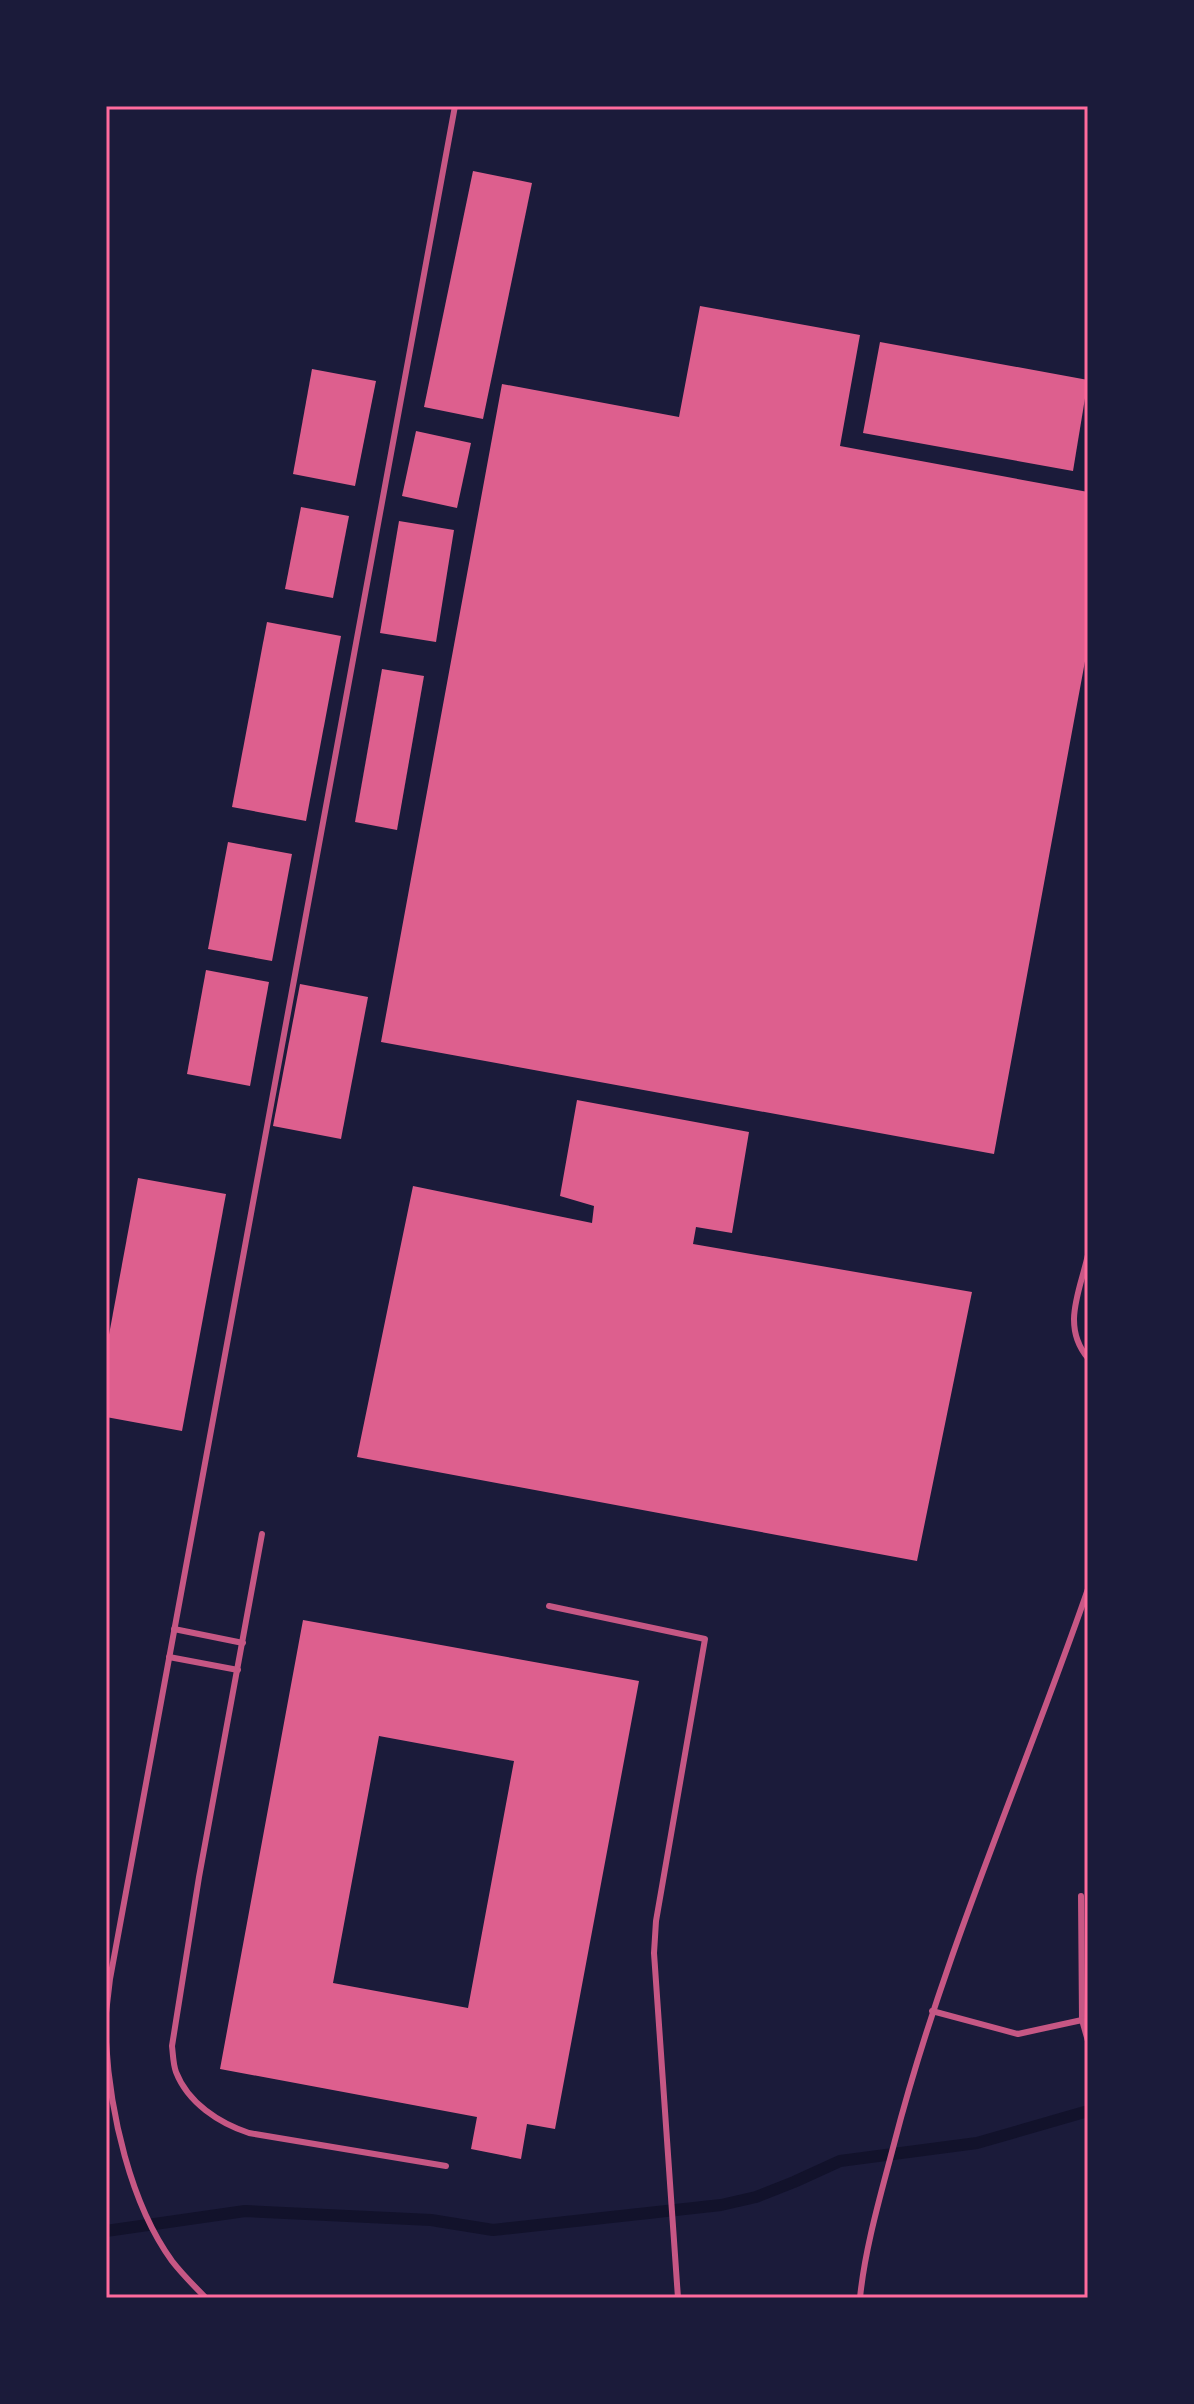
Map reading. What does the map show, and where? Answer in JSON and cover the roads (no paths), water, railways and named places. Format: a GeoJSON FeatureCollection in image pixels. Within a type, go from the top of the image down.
{"type":"FeatureCollection","features":[{"type":"Feature","properties":{"kind":"lane"},"geometry":{"type":"LineString","coordinates":[[106,2013],[455,106]]}},
{"type":"Feature","properties":{"kind":"lane"},"geometry":{"type":"LineString","coordinates":[[1088,1255],[1073,1320],[1077,1344],[1088,1358]]}},
{"type":"Feature","properties":{"kind":"lane"},"geometry":{"type":"LineString","coordinates":[[262,1534],[174,2030],[175,2070],[204,2109],[237,2129],[446,2166]]}},
{"type":"Feature","properties":{"kind":"lane"},"geometry":{"type":"LineString","coordinates":[[860,2298],[886,2175],[932,2011],[1047,1707],[1088,1589]]}},
{"type":"Feature","properties":{"kind":"lane"},"geometry":{"type":"LineString","coordinates":[[549,1606],[705,1639],[656,1921],[654,1953],[678,2298]]}},
{"type":"Feature","properties":{"kind":"lane"},"geometry":{"type":"LineString","coordinates":[[174,1629],[243,1643]]}},
{"type":"Feature","properties":{"kind":"lane"},"geometry":{"type":"LineString","coordinates":[[169,1657],[238,1670]]}},
{"type":"Feature","properties":{"kind":"lane"},"geometry":{"type":"LineString","coordinates":[[1081,1896],[1082,2020],[1088,2041]]}},
{"type":"Feature","properties":{"kind":"lane"},"geometry":{"type":"LineString","coordinates":[[932,2011],[1018,2034],[1082,2020]]}},
{"type":"Feature","properties":{"kind":"lane"},"geometry":{"type":"LineString","coordinates":[[106,2042],[115,2120],[146,2212],[172,2261],[206,2298]]}},
{"type":"Feature","properties":{"kind":"waterway"},"geometry":{"type":"LineString","coordinates":[[106,2231],[245,2211],[431,2220],[493,2230],[721,2205],[756,2197],[840,2161],[977,2143],[1088,2111]]}}]}
